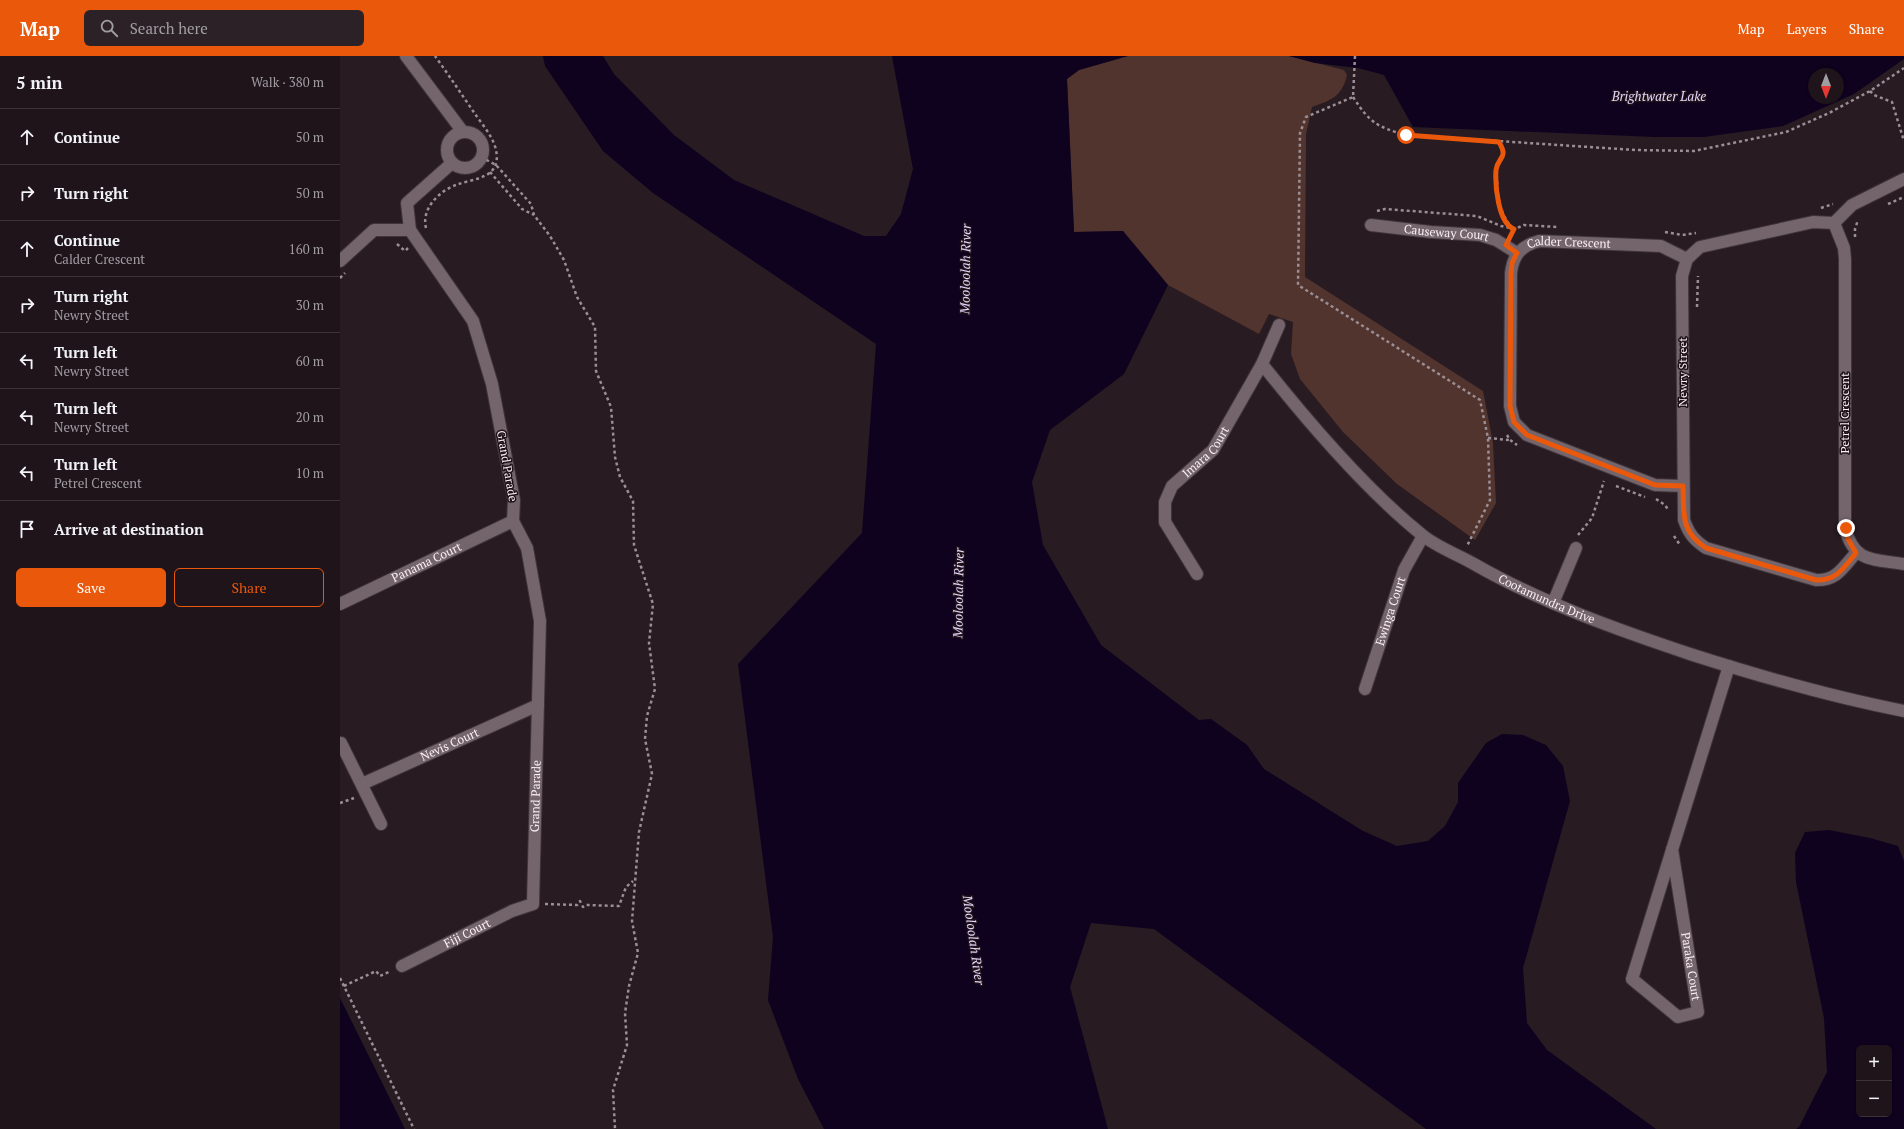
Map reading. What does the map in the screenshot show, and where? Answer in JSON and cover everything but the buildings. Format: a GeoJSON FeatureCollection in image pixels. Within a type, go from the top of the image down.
{"type":"FeatureCollection","features":[{"type":"Feature","properties":{"kind":"street"},"geometry":{"type":"LineString","coordinates":[[406,56],[463,132]]}},
{"type":"Feature","properties":{"kind":"street"},"geometry":{"type":"LineString","coordinates":[[463,132],[473,134],[478,138],[482,145],[481,157],[474,166],[468,168],[458,167],[452,163],[447,150],[448,143],[453,136],[463,132]]}},
{"type":"Feature","properties":{"kind":"street","name":"Grand Parade"},"geometry":{"type":"LineString","coordinates":[[452,163],[407,203],[410,230],[473,322],[492,384],[514,500],[513,521],[527,548],[540,621],[533,904]]}},
{"type":"Feature","properties":{"kind":"street"},"geometry":{"type":"LineString","coordinates":[[1687,258],[1700,247],[1813,222],[1834,223],[1852,205],[1904,178]]}},
{"type":"Feature","properties":{"kind":"street","name":"Petrel Crescent"},"geometry":{"type":"LineString","coordinates":[[1834,223],[1842,240],[1844,253],[1846,528],[1848,539],[1856,553]]}},
{"type":"Feature","properties":{"kind":"street","name":"Causeway Court"},"geometry":{"type":"LineString","coordinates":[[1371,225],[1431,232],[1480,235],[1496,240],[1517,253]]}},
{"type":"Feature","properties":{"kind":"street"},"geometry":{"type":"LineString","coordinates":[[340,261],[374,230],[410,230]]}},
{"type":"Feature","properties":{"kind":"street","name":"Calder Crescent"},"geometry":{"type":"LineString","coordinates":[[1683,486],[1655,485],[1527,435],[1514,422],[1510,406],[1511,273],[1512,263],[1517,253],[1526,244],[1538,241],[1661,246],[1687,258]]}},
{"type":"Feature","properties":{"kind":"street","name":"Newry Street"},"geometry":{"type":"LineString","coordinates":[[1687,258],[1682,276],[1683,486],[1684,520],[1689,534],[1706,548],[1816,580],[1826,580],[1835,576],[1856,553]]}},
{"type":"Feature","properties":{"kind":"street","name":"Imara Court"},"geometry":{"type":"LineString","coordinates":[[1197,574],[1165,522],[1165,502],[1172,486],[1212,450],[1262,364],[1279,325]]}},
{"type":"Feature","properties":{"kind":"street","name":"Cootamundra Drive"},"geometry":{"type":"LineString","coordinates":[[1262,364],[1294,403],[1372,489],[1423,536],[1496,577],[1606,625],[1729,666],[1788,684],[1904,711]]}},
{"type":"Feature","properties":{"kind":"street","name":"Panama Court"},"geometry":{"type":"LineString","coordinates":[[340,604],[513,521]]}},
{"type":"Feature","properties":{"kind":"street","name":"Ewinga Court"},"geometry":{"type":"LineString","coordinates":[[1365,690],[1404,570],[1423,536]]}},
{"type":"Feature","properties":{"kind":"street"},"geometry":{"type":"LineString","coordinates":[[1553,603],[1576,548]]}},
{"type":"Feature","properties":{"kind":"street"},"geometry":{"type":"LineString","coordinates":[[1856,553],[1872,559],[1904,564]]}},
{"type":"Feature","properties":{"kind":"street","name":"Paraka Court"},"geometry":{"type":"LineString","coordinates":[[1672,849],[1698,1012],[1678,1017],[1632,979],[1672,849],[1729,666]]}},
{"type":"Feature","properties":{"kind":"street","name":"Nevis Court"},"geometry":{"type":"LineString","coordinates":[[362,784],[538,705]]}},
{"type":"Feature","properties":{"kind":"street"},"geometry":{"type":"LineString","coordinates":[[341,743],[381,824]]}},
{"type":"Feature","properties":{"kind":"street","name":"Fiji Court"},"geometry":{"type":"LineString","coordinates":[[402,966],[512,911],[533,904]]}},
{"type":"Feature","properties":{"kind":"path"},"geometry":{"type":"LineString","coordinates":[[435,56],[489,135],[496,150],[496,165]]}},
{"type":"Feature","properties":{"kind":"path"},"geometry":{"type":"LineString","coordinates":[[1355,56],[1353,97],[1362,111],[1374,124],[1388,130],[1406,135],[1635,150],[1694,151],[1786,132],[1829,113],[1870,91],[1904,68]]}},
{"type":"Feature","properties":{"kind":"path"},"geometry":{"type":"LineString","coordinates":[[1870,91],[1874,95],[1892,102],[1904,141]]}},
{"type":"Feature","properties":{"kind":"path"},"geometry":{"type":"LineString","coordinates":[[1353,97],[1306,117],[1300,133],[1298,285],[1480,400],[1488,438],[1490,500],[1461,557]]}},
{"type":"Feature","properties":{"kind":"path"},"geometry":{"type":"LineString","coordinates":[[1499,142],[1504,150],[1503,157],[1496,168],[1498,203],[1502,215],[1511,228]]}},
{"type":"Feature","properties":{"kind":"path"},"geometry":{"type":"LineString","coordinates":[[481,157],[496,165],[531,204],[534,215],[550,236],[564,260],[577,297],[594,327],[596,371],[611,407],[615,458],[620,477],[632,501],[634,545],[653,604],[649,643],[655,689],[647,716],[645,739],[652,774],[639,832],[632,921],[638,953],[629,986],[625,1013],[627,1045],[613,1090],[614,1129]]}},
{"type":"Feature","properties":{"kind":"path"},"geometry":{"type":"LineString","coordinates":[[490,172],[522,209],[534,215]]}},
{"type":"Feature","properties":{"kind":"path"},"geometry":{"type":"LineString","coordinates":[[1881,207],[1904,197]]}},
{"type":"Feature","properties":{"kind":"path"},"geometry":{"type":"LineString","coordinates":[[1817,209],[1829,206],[1839,201]]}},
{"type":"Feature","properties":{"kind":"path"},"geometry":{"type":"LineString","coordinates":[[1371,225],[1372,215],[1375,212],[1385,209],[1477,216],[1500,226],[1514,229],[1524,225],[1563,227]]}},
{"type":"Feature","properties":{"kind":"path"},"geometry":{"type":"LineString","coordinates":[[1856,241],[1854,229],[1861,216]]}},
{"type":"Feature","properties":{"kind":"path"},"geometry":{"type":"LineString","coordinates":[[1506,245],[1514,229]]}},
{"type":"Feature","properties":{"kind":"path"},"geometry":{"type":"LineString","coordinates":[[1663,232],[1682,235],[1700,232]]}},
{"type":"Feature","properties":{"kind":"path"},"geometry":{"type":"LineString","coordinates":[[1697,313],[1698,272]]}},
{"type":"Feature","properties":{"kind":"path"},"geometry":{"type":"LineString","coordinates":[[1505,432],[1510,440],[1520,447]]}},
{"type":"Feature","properties":{"kind":"path"},"geometry":{"type":"LineString","coordinates":[[1488,438],[1510,440]]}},
{"type":"Feature","properties":{"kind":"path"},"geometry":{"type":"LineString","coordinates":[[1597,478],[1648,498]]}},
{"type":"Feature","properties":{"kind":"path"},"geometry":{"type":"LineString","coordinates":[[1576,548],[1579,533],[1592,518],[1604,481]]}},
{"type":"Feature","properties":{"kind":"path"},"geometry":{"type":"LineString","coordinates":[[1655,499],[1665,505],[1669,510],[1670,517]]}},
{"type":"Feature","properties":{"kind":"path"},"geometry":{"type":"LineString","coordinates":[[1674,534],[1684,550]]}},
{"type":"Feature","properties":{"kind":"path"},"geometry":{"type":"LineString","coordinates":[[533,904],[577,904],[580,901],[583,907],[586,904],[619,906],[626,887],[634,881]]}},
{"type":"Feature","properties":{"kind":"path"},"geometry":{"type":"LineString","coordinates":[[344,986],[376,971],[380,976],[402,966]]}},
{"type":"Feature","properties":{"kind":"path"},"geometry":{"type":"LineString","coordinates":[[340,978],[414,1129]]}},
{"type":"Feature","properties":{"kind":"shaded area"},"geometry":{"type":"Polygon","coordinates":[[[1128,56],[1289,56],[1344,70],[1347,75],[1339,93],[1330,100],[1312,107],[1306,134],[1305,277],[1483,391],[1493,443],[1496,503],[1475,540],[1397,484],[1343,432],[1300,379],[1291,354],[1293,322],[1269,314],[1259,334],[1168,285],[1123,231],[1074,232],[1067,79],[1079,70],[1128,56]]]}},
{"type":"Feature","properties":{"kind":"water","name":"Mooloolah River"},"geometry":{"type":"Polygon","coordinates":[[[543,56],[603,56],[614,74],[674,135],[734,180],[864,236],[886,236],[901,214],[913,169],[892,56],[1128,56],[1079,70],[1067,79],[1074,232],[1123,231],[1168,285],[1124,374],[1050,430],[1032,482],[1043,545],[1101,645],[1199,720],[1211,719],[1247,745],[1264,769],[1363,831],[1397,846],[1428,841],[1445,826],[1458,802],[1458,783],[1486,743],[1502,734],[1523,735],[1546,745],[1563,766],[1570,801],[1523,968],[1527,1023],[1547,1050],[1656,1129],[1426,1129],[1154,929],[1091,923],[1070,987],[1108,1129],[824,1129],[798,1079],[768,1000],[773,937],[738,664],[862,533],[876,344],[653,193],[603,151],[545,66],[543,56]]]}},
{"type":"Feature","properties":{"kind":"water","name":"Brightwater Lake"},"geometry":{"type":"Polygon","coordinates":[[[1289,56],[1904,56],[1904,59],[1854,94],[1844,99],[1844,68],[1808,68],[1808,104],[1832,104],[1783,126],[1704,137],[1655,137],[1413,127],[1384,75],[1358,68],[1315,63],[1289,56]]]}},
{"type":"Feature","properties":{"kind":"water"},"geometry":{"type":"Polygon","coordinates":[[[1829,830],[1870,838],[1898,846],[1904,861],[1904,1129],[1796,1129],[1799,1127],[1827,1072],[1824,1018],[1796,882],[1795,853],[1805,832],[1829,830]]]}},
{"type":"Feature","properties":{"kind":"water"},"geometry":{"type":"Polygon","coordinates":[[[340,998],[405,1129],[340,1129],[340,998]]]}},
{"type":"Feature","properties":{"kind":"route"},"geometry":{"type":"LineString","coordinates":[[1406,135],[1499,142],[1504,150],[1503,157],[1496,168],[1498,203],[1502,215],[1511,228],[1514,229],[1506,245],[1517,253],[1512,263],[1511,273],[1510,406],[1514,422],[1527,435],[1655,485],[1683,486],[1684,520],[1689,534],[1706,548],[1816,580],[1826,580],[1835,576],[1856,553],[1848,539],[1846,528]]}}]}
